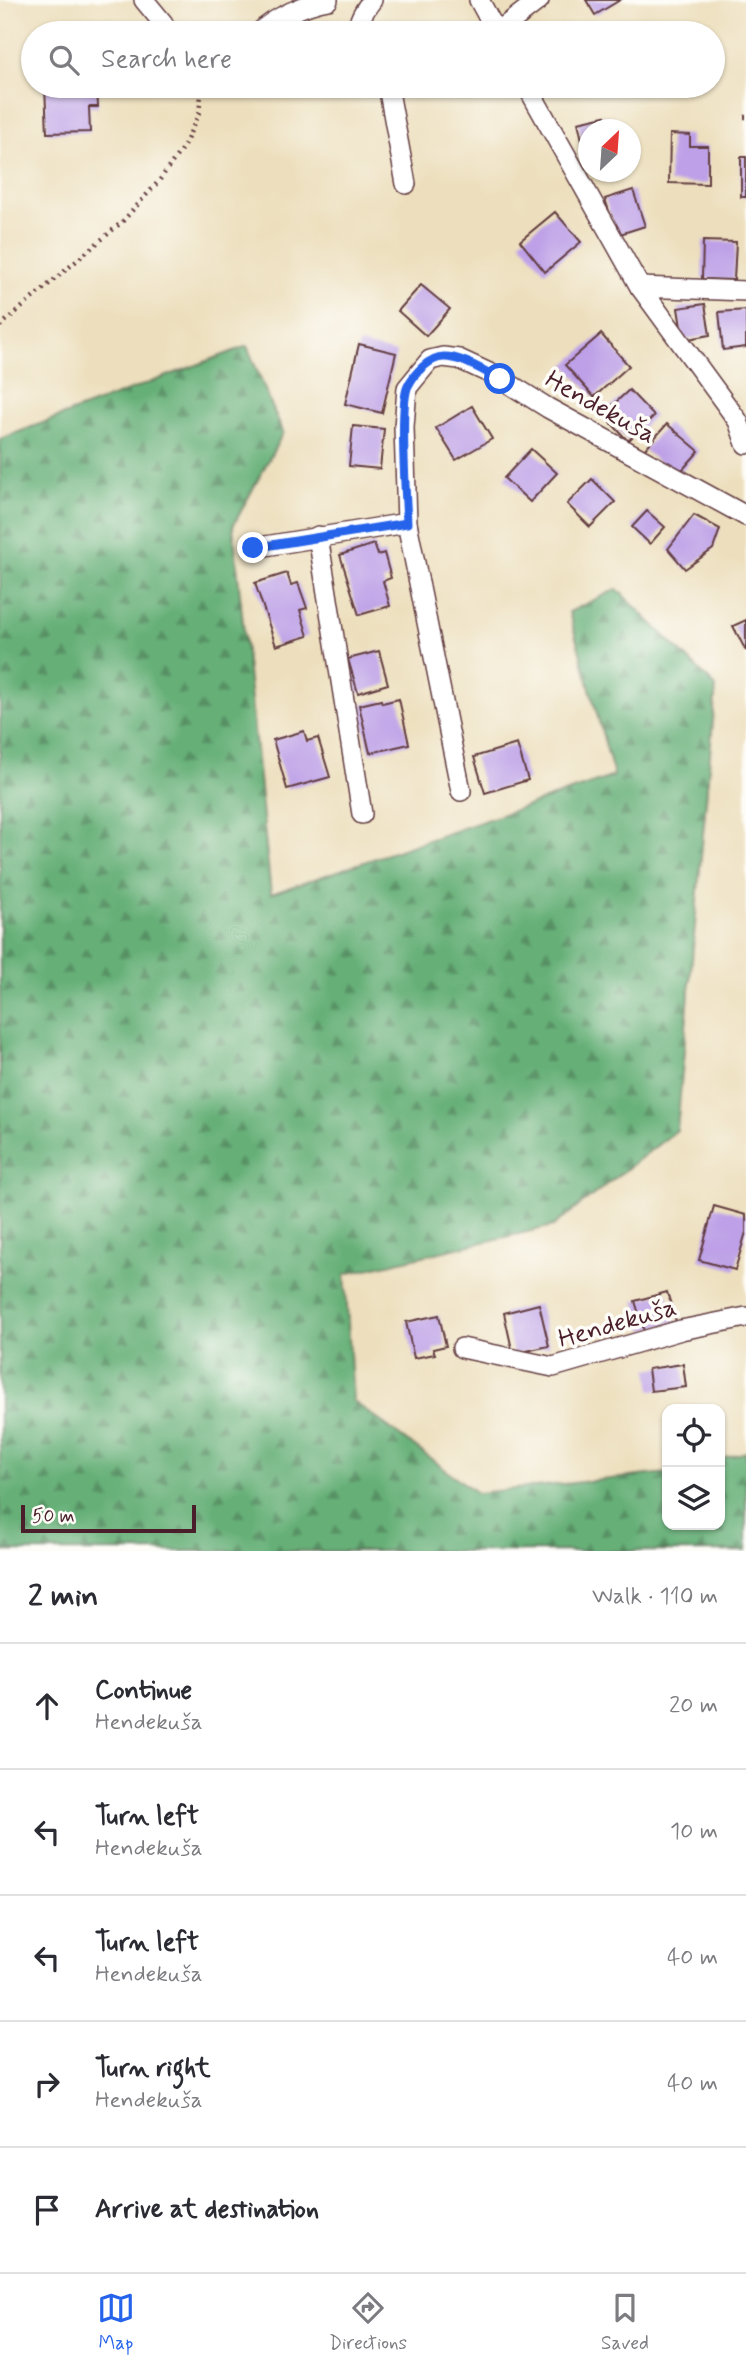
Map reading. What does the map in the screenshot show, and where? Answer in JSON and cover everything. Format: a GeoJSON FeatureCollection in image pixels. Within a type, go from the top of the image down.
{"type":"FeatureCollection","features":[{"type":"Feature","properties":{"kind":"street"},"geometry":{"type":"LineString","coordinates":[[144,0],[161,21]]}},
{"type":"Feature","properties":{"kind":"street"},"geometry":{"type":"LineString","coordinates":[[276,21],[316,2],[328,0]]}},
{"type":"Feature","properties":{"kind":"street"},"geometry":{"type":"LineString","coordinates":[[360,21],[372,0]]}},
{"type":"Feature","properties":{"kind":"street"},"geometry":{"type":"LineString","coordinates":[[466,0],[482,6]]}},
{"type":"Feature","properties":{"kind":"street"},"geometry":{"type":"LineString","coordinates":[[512,21],[539,0]]}},
{"type":"Feature","properties":{"kind":"street"},"geometry":{"type":"LineString","coordinates":[[390,98],[406,184]]}},
{"type":"Feature","properties":{"kind":"street"},"geometry":{"type":"LineString","coordinates":[[534,98],[640,287],[737,421],[746,444]]}},
{"type":"Feature","properties":{"kind":"street"},"geometry":{"type":"LineString","coordinates":[[640,287],[746,291]]}},
{"type":"Feature","properties":{"kind":"street","name":"Hendekuša"},"geometry":{"type":"LineString","coordinates":[[461,791],[407,523],[404,427],[407,388],[429,360],[443,357],[459,359],[500,379],[746,516]]}},
{"type":"Feature","properties":{"kind":"street"},"geometry":{"type":"LineString","coordinates":[[253,548],[407,523]]}},
{"type":"Feature","properties":{"kind":"street"},"geometry":{"type":"LineString","coordinates":[[318,536],[362,814]]}},
{"type":"Feature","properties":{"kind":"street","name":"Hendekuša"},"geometry":{"type":"LineString","coordinates":[[462,1348],[553,1367],[681,1330],[746,1317]]}},
{"type":"Feature","properties":{"kind":"path"},"geometry":{"type":"LineString","coordinates":[[0,326],[122,222],[159,181],[185,144],[199,113],[201,98]]}},
{"type":"Feature","properties":{"kind":"green space"},"geometry":{"type":"Polygon","coordinates":[[[247,346],[283,433],[233,526],[271,894],[614,776],[569,612],[617,589],[716,687],[677,1130],[553,1226],[345,1274],[353,1401],[477,1493],[662,1474],[662,1530],[725,1530],[725,1458],[746,1452],[746,1551],[0,1551],[0,439],[247,346]]]}},
{"type":"Feature","properties":{"kind":"building"},"geometry":{"type":"Polygon","coordinates":[[[586,0],[620,0],[595,15],[586,0]]]}},
{"type":"Feature","properties":{"kind":"building"},"geometry":{"type":"Polygon","coordinates":[[[46,98],[98,98],[98,107],[89,107],[90,132],[47,133],[46,98]]]}},
{"type":"Feature","properties":{"kind":"building"},"geometry":{"type":"Polygon","coordinates":[[[670,134],[690,135],[690,146],[708,146],[708,184],[669,183],[670,134]]]}},
{"type":"Feature","properties":{"kind":"building"},"geometry":{"type":"Polygon","coordinates":[[[741,157],[746,157],[746,197],[741,197],[741,157]]]}},
{"type":"Feature","properties":{"kind":"building"},"geometry":{"type":"Polygon","coordinates":[[[633,190],[645,226],[617,235],[605,199],[633,190]]]}},
{"type":"Feature","properties":{"kind":"building"},"geometry":{"type":"Polygon","coordinates":[[[555,212],[581,242],[545,272],[520,241],[555,212]]]}},
{"type":"Feature","properties":{"kind":"building"},"geometry":{"type":"Polygon","coordinates":[[[703,241],[736,242],[734,280],[702,279],[703,241]]]}},
{"type":"Feature","properties":{"kind":"building"},"geometry":{"type":"Polygon","coordinates":[[[421,285],[450,309],[426,336],[398,311],[421,285]]]}},
{"type":"Feature","properties":{"kind":"building"},"geometry":{"type":"Polygon","coordinates":[[[705,304],[710,335],[683,340],[678,308],[705,304]]]}},
{"type":"Feature","properties":{"kind":"building"},"geometry":{"type":"Polygon","coordinates":[[[746,310],[746,347],[723,350],[719,312],[746,310]]]}},
{"type":"Feature","properties":{"kind":"building"},"geometry":{"type":"Polygon","coordinates":[[[601,334],[629,366],[594,397],[565,365],[601,334]]]}},
{"type":"Feature","properties":{"kind":"building"},"geometry":{"type":"Polygon","coordinates":[[[359,344],[396,353],[382,413],[345,404],[359,344]]]}},
{"type":"Feature","properties":{"kind":"building"},"geometry":{"type":"Polygon","coordinates":[[[629,390],[654,416],[628,441],[603,414],[629,390]]]}},
{"type":"Feature","properties":{"kind":"building"},"geometry":{"type":"Polygon","coordinates":[[[472,406],[492,439],[456,460],[436,428],[472,406]]]}},
{"type":"Feature","properties":{"kind":"building"},"geometry":{"type":"Polygon","coordinates":[[[667,424],[699,451],[676,477],[644,450],[667,424]]]}},
{"type":"Feature","properties":{"kind":"building"},"geometry":{"type":"Polygon","coordinates":[[[353,426],[384,429],[380,469],[349,466],[353,426]]]}},
{"type":"Feature","properties":{"kind":"building"},"geometry":{"type":"Polygon","coordinates":[[[531,449],[557,473],[530,502],[504,478],[531,449]]]}},
{"type":"Feature","properties":{"kind":"building"},"geometry":{"type":"Polygon","coordinates":[[[592,479],[615,502],[590,527],[567,504],[592,479]]]}},
{"type":"Feature","properties":{"kind":"building"},"geometry":{"type":"Polygon","coordinates":[[[647,511],[665,527],[650,544],[632,527],[647,511]]]}},
{"type":"Feature","properties":{"kind":"building"},"geometry":{"type":"Polygon","coordinates":[[[694,515],[720,529],[713,549],[685,569],[668,549],[694,515]]]}},
{"type":"Feature","properties":{"kind":"building"},"geometry":{"type":"Polygon","coordinates":[[[374,544],[378,555],[384,553],[391,578],[383,581],[390,606],[359,615],[340,555],[374,544]]]}},
{"type":"Feature","properties":{"kind":"building"},"geometry":{"type":"Polygon","coordinates":[[[287,573],[291,585],[298,583],[307,608],[300,610],[308,636],[276,646],[255,583],[287,573]]]}},
{"type":"Feature","properties":{"kind":"building"},"geometry":{"type":"Polygon","coordinates":[[[746,620],[746,651],[733,626],[746,620]]]}},
{"type":"Feature","properties":{"kind":"building"},"geometry":{"type":"Polygon","coordinates":[[[379,651],[388,684],[358,693],[348,659],[379,651]]]}},
{"type":"Feature","properties":{"kind":"building"},"geometry":{"type":"Polygon","coordinates":[[[399,699],[409,744],[370,753],[359,705],[399,699]]]}},
{"type":"Feature","properties":{"kind":"building"},"geometry":{"type":"Polygon","coordinates":[[[304,731],[307,741],[318,738],[330,777],[287,789],[273,740],[304,731]]]}},
{"type":"Feature","properties":{"kind":"building"},"geometry":{"type":"Polygon","coordinates":[[[517,744],[528,780],[485,793],[474,757],[517,744]]]}},
{"type":"Feature","properties":{"kind":"building"},"geometry":{"type":"Polygon","coordinates":[[[714,1206],[746,1215],[746,1232],[735,1270],[699,1260],[714,1206]]]}},
{"type":"Feature","properties":{"kind":"building"},"geometry":{"type":"Polygon","coordinates":[[[667,1292],[676,1321],[644,1331],[635,1301],[667,1292]]]}},
{"type":"Feature","properties":{"kind":"building"},"geometry":{"type":"Polygon","coordinates":[[[539,1304],[549,1346],[513,1354],[504,1313],[539,1304]]]}},
{"type":"Feature","properties":{"kind":"building"},"geometry":{"type":"Polygon","coordinates":[[[439,1315],[446,1346],[433,1349],[435,1354],[414,1358],[406,1322],[439,1315]]]}},
{"type":"Feature","properties":{"kind":"building"},"geometry":{"type":"Polygon","coordinates":[[[683,1364],[686,1387],[651,1391],[648,1369],[683,1364]]]}},
{"type":"Feature","properties":{"kind":"route"},"geometry":{"type":"LineString","coordinates":[[253,548],[407,523],[404,427],[407,388],[429,360],[443,357],[459,359],[500,379]]}}]}
